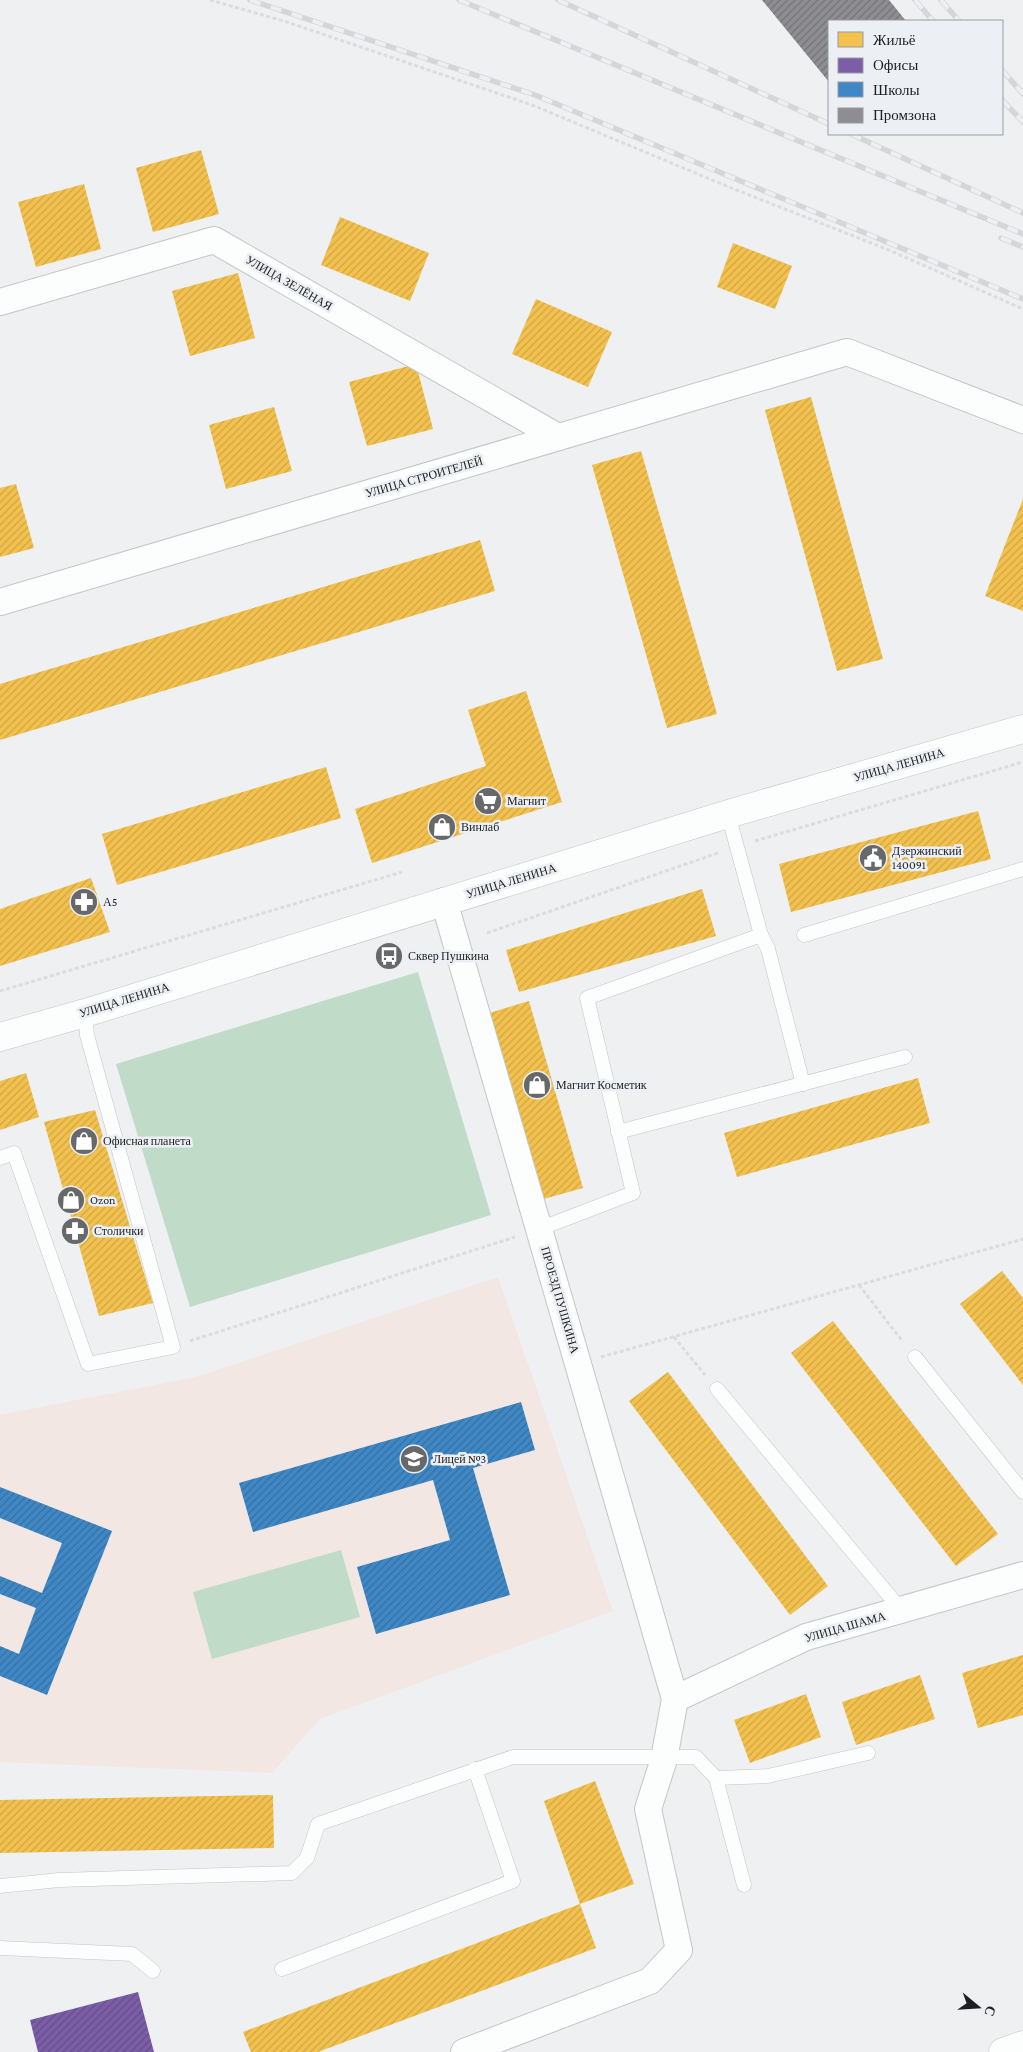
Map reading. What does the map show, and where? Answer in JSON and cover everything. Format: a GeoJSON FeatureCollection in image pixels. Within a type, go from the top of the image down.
{"type":"FeatureCollection","features":[{"type":"Feature","properties":{"kind":"street","name":"УЛИЦА ЗЕЛЁНАЯ"},"geometry":{"type":"LineString","coordinates":[[0,302],[214,240],[558,438]]}},
{"type":"Feature","properties":{"kind":"street","name":"УЛИЦА СТРОИТЕЛЕЙ"},"geometry":{"type":"LineString","coordinates":[[0,602],[847,352],[1023,420]]}},
{"type":"Feature","properties":{"kind":"street","name":"УЛИЦА ЛЕНИНА"},"geometry":{"type":"LineString","coordinates":[[0,1037],[84,1013],[728,814],[1023,729]]}},
{"type":"Feature","properties":{"kind":"street","name":"ПРОЕЗД ПУШКИНА"},"geometry":{"type":"LineString","coordinates":[[444,901],[676,1699]]}},
{"type":"Feature","properties":{"kind":"street","name":"УЛИЦА ШАМА"},"geometry":{"type":"LineString","coordinates":[[676,1699],[806,1637],[1023,1576]]}},
{"type":"Feature","properties":{"kind":"street"},"geometry":{"type":"LineString","coordinates":[[464,2052],[650,1981],[678,1950],[648,1809],[664,1759],[676,1699]]}},
{"type":"Feature","properties":{"kind":"street"},"geometry":{"type":"LineString","coordinates":[[1003,2052],[1023,2045]]}},
{"type":"Feature","properties":{"kind":"lane"},"geometry":{"type":"LineString","coordinates":[[728,814],[761,935],[768,949],[802,1084]]}},
{"type":"Feature","properties":{"kind":"lane"},"geometry":{"type":"LineString","coordinates":[[804,935],[1023,869]]}},
{"type":"Feature","properties":{"kind":"lane"},"geometry":{"type":"LineString","coordinates":[[540,1229],[633,1193],[587,998],[761,935]]}},
{"type":"Feature","properties":{"kind":"lane"},"geometry":{"type":"LineString","coordinates":[[0,1158],[14,1153],[88,1364],[173,1347],[87,1034],[84,1013]]}},
{"type":"Feature","properties":{"kind":"lane"},"geometry":{"type":"LineString","coordinates":[[618,1132],[906,1057]]}},
{"type":"Feature","properties":{"kind":"lane"},"geometry":{"type":"LineString","coordinates":[[915,1357],[1023,1492]]}},
{"type":"Feature","properties":{"kind":"lane"},"geometry":{"type":"LineString","coordinates":[[717,1389],[902,1611]]}},
{"type":"Feature","properties":{"kind":"lane"},"geometry":{"type":"LineString","coordinates":[[716,1778],[768,1776],[868,1753]]}},
{"type":"Feature","properties":{"kind":"lane"},"geometry":{"type":"LineString","coordinates":[[0,1886],[59,1880],[292,1873],[307,1858],[318,1824],[513,1757],[664,1759],[696,1757],[716,1778],[744,1885]]}},
{"type":"Feature","properties":{"kind":"lane"},"geometry":{"type":"LineString","coordinates":[[282,1969],[514,1881],[475,1769]]}},
{"type":"Feature","properties":{"kind":"lane"},"geometry":{"type":"LineString","coordinates":[[0,1948],[132,1954],[153,1971]]}},
{"type":"Feature","properties":{"kind":"path"},"geometry":{"type":"LineString","coordinates":[[210,0],[286,22],[532,106],[734,190],[889,250],[1023,310]]}},
{"type":"Feature","properties":{"kind":"path"},"geometry":{"type":"LineString","coordinates":[[0,991],[402,872]]}},
{"type":"Feature","properties":{"kind":"path"},"geometry":{"type":"LineString","coordinates":[[173,1347],[540,1229]]}},
{"type":"Feature","properties":{"kind":"path"},"geometry":{"type":"LineString","coordinates":[[579,1364],[1023,1239]]}},
{"type":"Feature","properties":{"kind":"path"},"geometry":{"type":"LineString","coordinates":[[859,1285],[915,1357]]}},
{"type":"Feature","properties":{"kind":"path"},"geometry":{"type":"LineString","coordinates":[[674,1337],[717,1389]]}},
{"type":"Feature","properties":{"kind":"shaded area"},"geometry":{"type":"Polygon","coordinates":[[[498,1277],[613,1611],[320,1719],[272,1773],[0,1762],[0,1415],[196,1377],[498,1277]]]}},
{"type":"Feature","properties":{"kind":"green space"},"geometry":{"type":"Polygon","coordinates":[[[418,972],[491,1215],[190,1307],[116,1064],[418,972]]]}},
{"type":"Feature","properties":{"kind":"green space"},"geometry":{"type":"Polygon","coordinates":[[[341,1550],[360,1617],[212,1659],[193,1592],[341,1550]]]}},
{"type":"Feature","properties":{"kind":"building: Жильё"},"geometry":{"type":"Polygon","coordinates":[[[201,150],[219,214],[153,232],[136,168],[201,150]]]}},
{"type":"Feature","properties":{"kind":"building: Жильё"},"geometry":{"type":"Polygon","coordinates":[[[84,184],[101,249],[36,267],[18,202],[84,184]]]}},
{"type":"Feature","properties":{"kind":"building: Жильё"},"geometry":{"type":"Polygon","coordinates":[[[340,217],[429,253],[410,301],[321,265],[340,217]]]}},
{"type":"Feature","properties":{"kind":"building: Жильё"},"geometry":{"type":"Polygon","coordinates":[[[733,243],[792,266],[775,309],[717,287],[733,243]]]}},
{"type":"Feature","properties":{"kind":"building: Жильё"},"geometry":{"type":"Polygon","coordinates":[[[238,273],[255,338],[190,356],[172,291],[238,273]]]}},
{"type":"Feature","properties":{"kind":"building: Жильё"},"geometry":{"type":"Polygon","coordinates":[[[536,299],[612,332],[588,387],[512,354],[536,299]]]}},
{"type":"Feature","properties":{"kind":"building: Жильё"},"geometry":{"type":"Polygon","coordinates":[[[416,364],[433,429],[367,446],[349,382],[416,364]]]}},
{"type":"Feature","properties":{"kind":"building: Жильё"},"geometry":{"type":"Polygon","coordinates":[[[811,397],[883,659],[837,671],[765,410],[811,397]]]}},
{"type":"Feature","properties":{"kind":"building: Жильё"},"geometry":{"type":"Polygon","coordinates":[[[274,407],[292,471],[226,489],[209,425],[274,407]]]}},
{"type":"Feature","properties":{"kind":"building: Жильё"},"geometry":{"type":"Polygon","coordinates":[[[641,451],[717,714],[667,728],[592,465],[641,451]]]}},
{"type":"Feature","properties":{"kind":"building: Жильё"},"geometry":{"type":"Polygon","coordinates":[[[16,484],[34,548],[0,557],[0,488],[16,484]]]}},
{"type":"Feature","properties":{"kind":"building: Жильё"},"geometry":{"type":"Polygon","coordinates":[[[1023,499],[1023,611],[985,596],[1023,499]]]}},
{"type":"Feature","properties":{"kind":"building: Жильё"},"geometry":{"type":"Polygon","coordinates":[[[480,540],[495,591],[0,740],[0,684],[480,540]]]}},
{"type":"Feature","properties":{"kind":"building: Жильё"},"geometry":{"type":"Polygon","coordinates":[[[526,691],[562,802],[372,863],[355,809],[486,766],[468,710],[526,691]]]}},
{"type":"Feature","properties":{"kind":"building: Жильё"},"geometry":{"type":"Polygon","coordinates":[[[326,767],[341,818],[117,885],[102,834],[326,767]]]}},
{"type":"Feature","properties":{"kind":"building: Жильё"},"geometry":{"type":"Polygon","coordinates":[[[978,811],[991,859],[791,912],[779,864],[978,811]]]}},
{"type":"Feature","properties":{"kind":"building: Жильё"},"geometry":{"type":"Polygon","coordinates":[[[91,878],[110,932],[0,966],[0,909],[91,878]]]}},
{"type":"Feature","properties":{"kind":"building: Жильё"},"geometry":{"type":"Polygon","coordinates":[[[702,889],[716,936],[519,992],[506,950],[702,889]]]}},
{"type":"Feature","properties":{"kind":"building: Жильё"},"geometry":{"type":"Polygon","coordinates":[[[529,1001],[583,1188],[540,1200],[486,1014],[529,1001]]]}},
{"type":"Feature","properties":{"kind":"building: Жильё"},"geometry":{"type":"Polygon","coordinates":[[[26,1073],[39,1117],[0,1130],[0,1081],[26,1073]]]}},
{"type":"Feature","properties":{"kind":"building: Жильё"},"geometry":{"type":"Polygon","coordinates":[[[918,1078],[930,1123],[737,1177],[724,1133],[918,1078]]]}},
{"type":"Feature","properties":{"kind":"building: Жильё"},"geometry":{"type":"Polygon","coordinates":[[[95,1110],[153,1303],[99,1316],[44,1122],[95,1110]]]}},
{"type":"Feature","properties":{"kind":"building: Жильё"},"geometry":{"type":"Polygon","coordinates":[[[1002,1271],[1023,1298],[1023,1385],[960,1304],[1002,1271]]]}},
{"type":"Feature","properties":{"kind":"building: Жильё"},"geometry":{"type":"Polygon","coordinates":[[[833,1321],[998,1534],[956,1566],[791,1353],[833,1321]]]}},
{"type":"Feature","properties":{"kind":"building: Жильё"},"geometry":{"type":"Polygon","coordinates":[[[668,1372],[828,1586],[790,1615],[629,1401],[668,1372]]]}},
{"type":"Feature","properties":{"kind":"building: Жильё"},"geometry":{"type":"Polygon","coordinates":[[[1023,1655],[1023,1715],[978,1728],[962,1673],[1023,1655]]]}},
{"type":"Feature","properties":{"kind":"building: Жильё"},"geometry":{"type":"Polygon","coordinates":[[[920,1675],[935,1719],[856,1745],[842,1702],[920,1675]]]}},
{"type":"Feature","properties":{"kind":"building: Жильё"},"geometry":{"type":"Polygon","coordinates":[[[806,1694],[821,1737],[750,1763],[734,1720],[806,1694]]]}},
{"type":"Feature","properties":{"kind":"building: Жильё"},"geometry":{"type":"Polygon","coordinates":[[[595,1781],[634,1884],[580,1904],[544,1801],[595,1781]]]}},
{"type":"Feature","properties":{"kind":"building: Жильё"},"geometry":{"type":"Polygon","coordinates":[[[273,1795],[274,1848],[0,1853],[0,1800],[273,1795]]]}},
{"type":"Feature","properties":{"kind":"building: Жильё"},"geometry":{"type":"Polygon","coordinates":[[[580,1904],[596,1948],[318,2052],[251,2052],[243,2032],[580,1904]]]}},
{"type":"Feature","properties":{"kind":"building: Офисы"},"geometry":{"type":"Polygon","coordinates":[[[138,1992],[154,2052],[38,2052],[30,2020],[138,1992]]]}},
{"type":"Feature","properties":{"kind":"building: Школы"},"geometry":{"type":"Polygon","coordinates":[[[521,1402],[535,1450],[473,1468],[510,1595],[376,1634],[357,1567],[450,1540],[433,1480],[253,1532],[239,1483],[521,1402]]]}},
{"type":"Feature","properties":{"kind":"building: Школы"},"geometry":{"type":"Polygon","coordinates":[[[0,1487],[112,1531],[47,1695],[0,1676],[0,1646],[19,1654],[36,1608],[0,1594],[0,1576],[42,1593],[62,1543],[0,1518],[0,1487]]]}},
{"type":"Feature","properties":{"kind":"building: Промзона"},"geometry":{"type":"Polygon","coordinates":[[[762,0],[889,0],[905,20],[828,20],[828,81],[762,0]]]}},
{"type":"Feature","properties":{"kind":"railway"},"geometry":{"type":"LineString","coordinates":[[250,0],[535,95],[1023,299]]}},
{"type":"Feature","properties":{"kind":"railway"},"geometry":{"type":"LineString","coordinates":[[459,0],[1023,234]]}},
{"type":"Feature","properties":{"kind":"railway"},"geometry":{"type":"LineString","coordinates":[[558,0],[828,124]]}},
{"type":"Feature","properties":{"kind":"railway"},"geometry":{"type":"LineString","coordinates":[[915,0],[932,20]]}},
{"type":"Feature","properties":{"kind":"railway"},"geometry":{"type":"LineString","coordinates":[[941,0],[958,20]]}},
{"type":"Feature","properties":{"kind":"railway"},"geometry":{"type":"LineString","coordinates":[[1003,71],[1023,94]]}},
{"type":"Feature","properties":{"kind":"railway"},"geometry":{"type":"LineString","coordinates":[[1003,101],[1023,122]]}},
{"type":"Feature","properties":{"kind":"railway"},"geometry":{"type":"LineString","coordinates":[[853,135],[1023,213]]}},
{"type":"Feature","properties":{"kind":"railway"},"geometry":{"type":"LineString","coordinates":[[1001,238],[1023,247]]}},
{"type":"Feature","properties":{"kind":"place","name":"Магнит"},"geometry":{"type":"Point","coordinates":[488,801]}},
{"type":"Feature","properties":{"kind":"place","name":"Винлаб"},"geometry":{"type":"Point","coordinates":[442,827]}},
{"type":"Feature","properties":{"kind":"place","name":"Дзержинский 140091"},"geometry":{"type":"Point","coordinates":[873,858]}},
{"type":"Feature","properties":{"kind":"place","name":"А5"},"geometry":{"type":"Point","coordinates":[84,902]}},
{"type":"Feature","properties":{"kind":"place","name":"Сквер Пушкина"},"geometry":{"type":"Point","coordinates":[389,956]}},
{"type":"Feature","properties":{"kind":"place","name":"Магнит Косметик"},"geometry":{"type":"Point","coordinates":[537,1085]}},
{"type":"Feature","properties":{"kind":"place","name":"Офисная планета"},"geometry":{"type":"Point","coordinates":[84,1141]}},
{"type":"Feature","properties":{"kind":"place","name":"Ozon"},"geometry":{"type":"Point","coordinates":[71,1200]}},
{"type":"Feature","properties":{"kind":"place","name":"Столички"},"geometry":{"type":"Point","coordinates":[75,1231]}},
{"type":"Feature","properties":{"kind":"place","name":"Лицей №3"},"geometry":{"type":"Point","coordinates":[414,1459]}}]}
